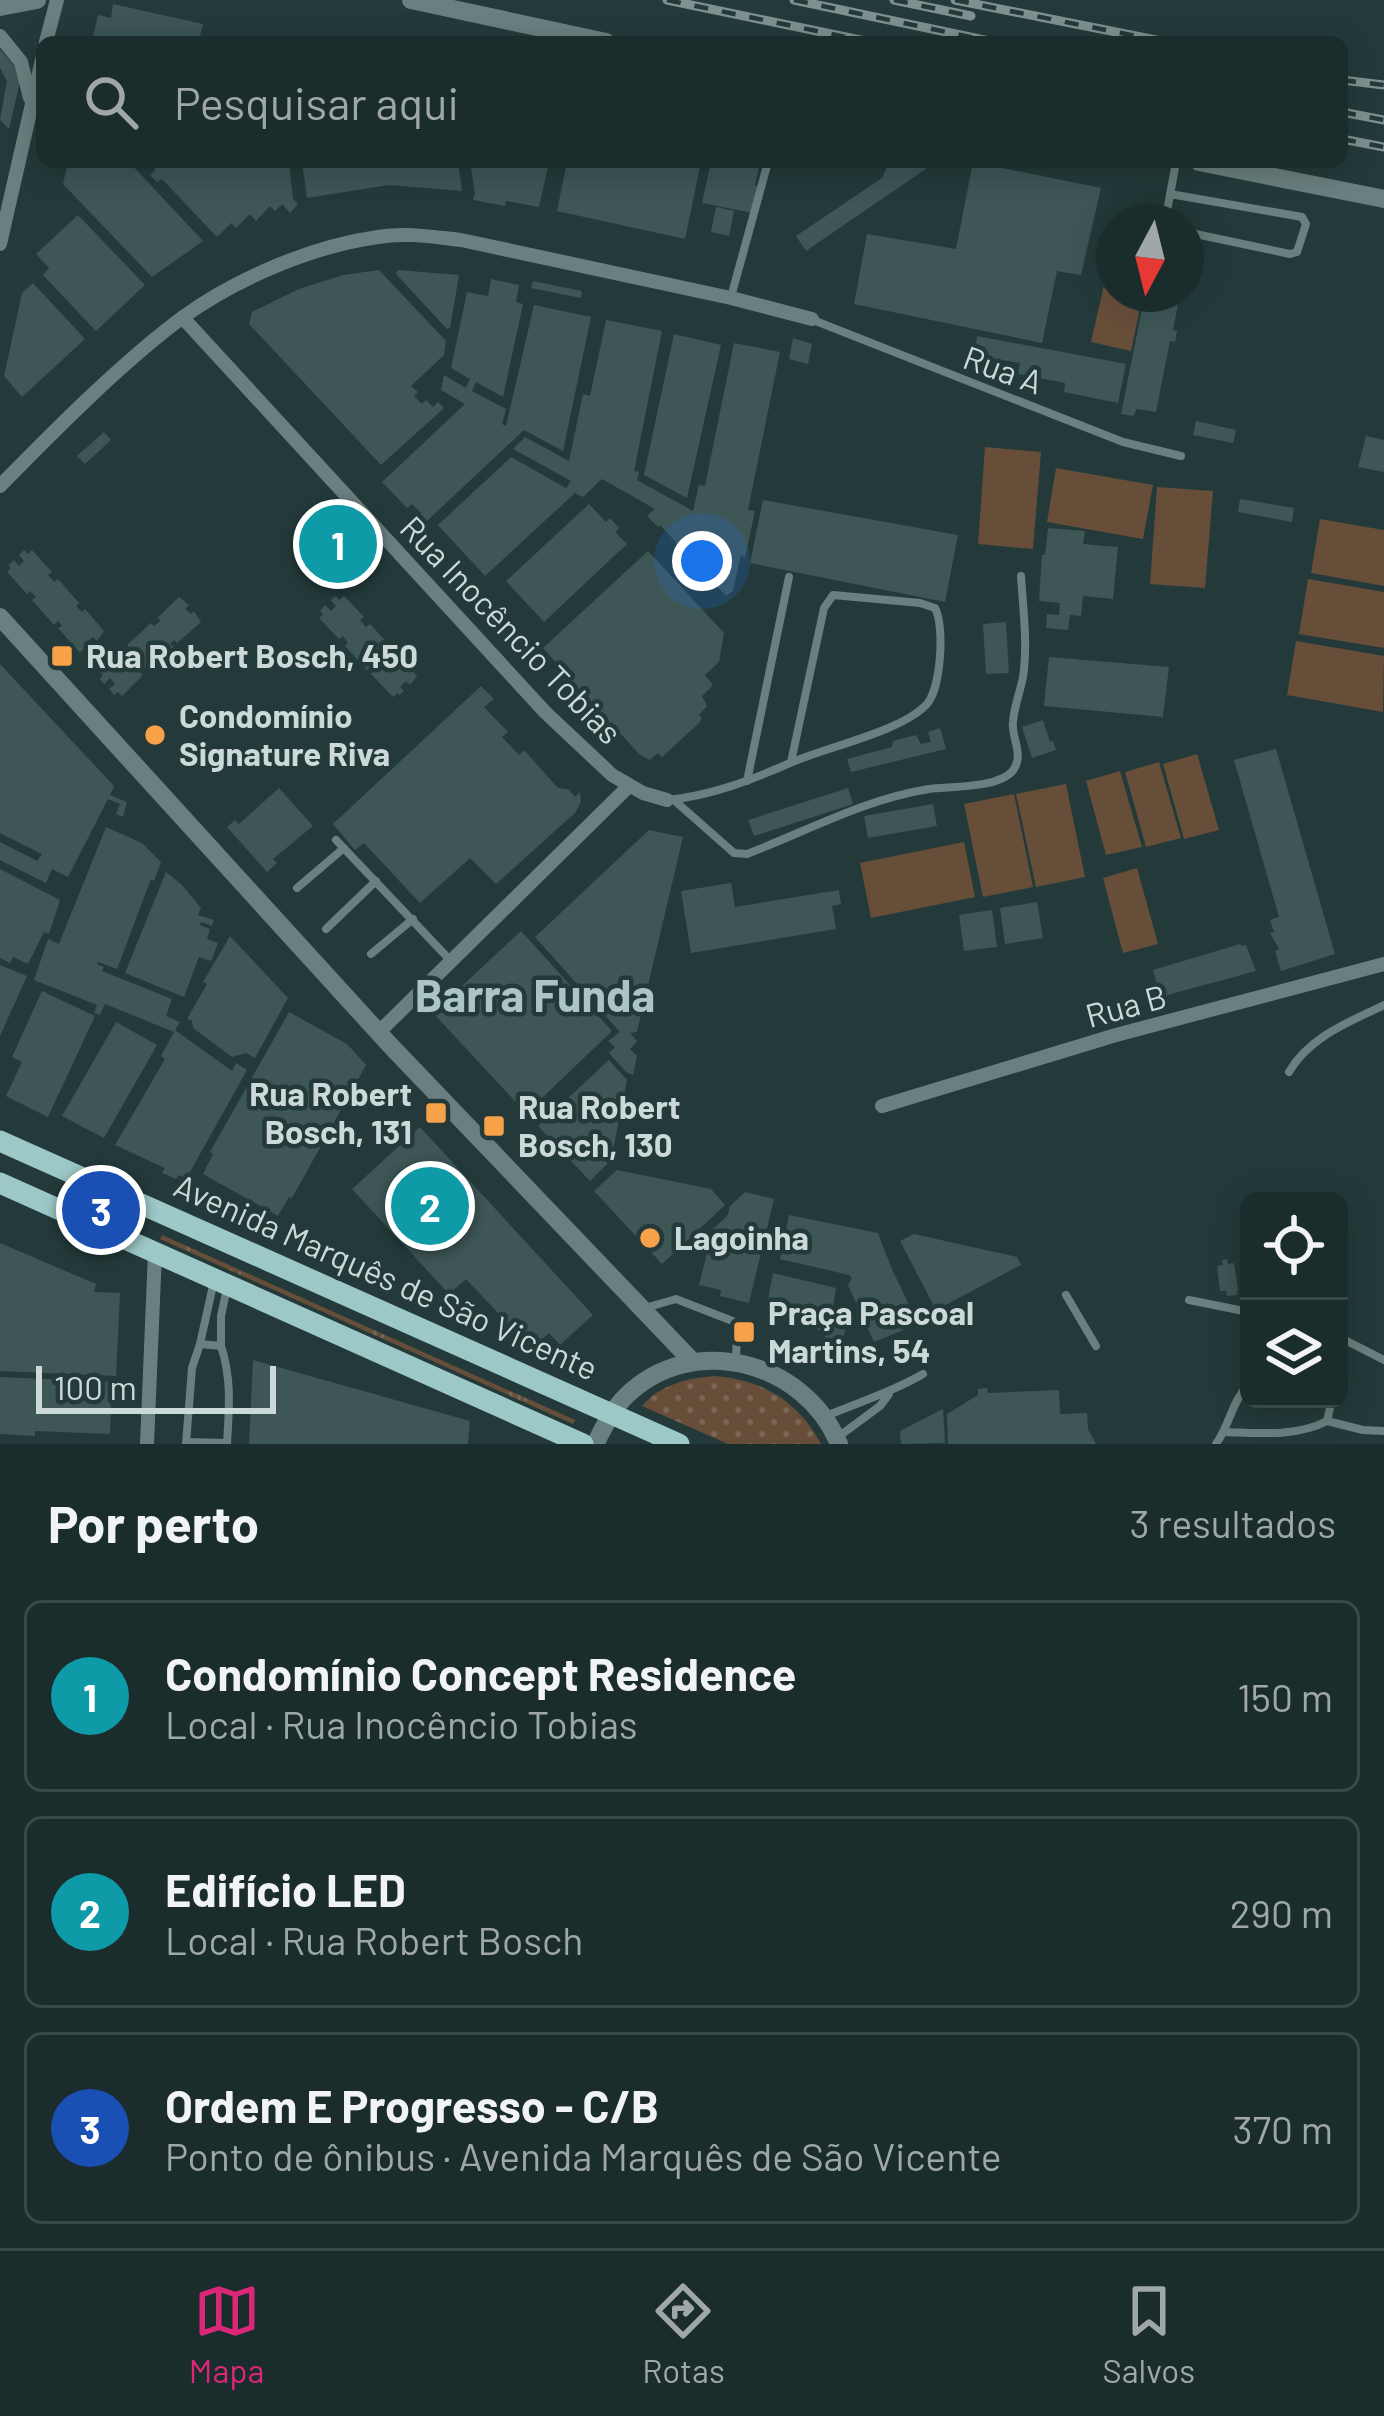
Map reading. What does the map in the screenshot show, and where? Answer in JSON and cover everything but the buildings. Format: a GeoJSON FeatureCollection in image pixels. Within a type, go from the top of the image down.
{"type":"FeatureCollection","features":[{"type":"Feature","properties":{"kind":"main road","name":"Avenida Marquês de São Vicente"},"geometry":{"type":"LineString","coordinates":[[0,1141],[679,1444]]}},
{"type":"Feature","properties":{"kind":"main road"},"geometry":{"type":"LineString","coordinates":[[0,1183],[583,1444]]}},
{"type":"Feature","properties":{"kind":"street"},"geometry":{"type":"LineString","coordinates":[[0,7],[37,0]]}},
{"type":"Feature","properties":{"kind":"street"},"geometry":{"type":"LineString","coordinates":[[48,36],[57,0]]}},
{"type":"Feature","properties":{"kind":"street"},"geometry":{"type":"LineString","coordinates":[[411,0],[578,36]]}},
{"type":"Feature","properties":{"kind":"street"},"geometry":{"type":"LineString","coordinates":[[0,36],[21,62],[31,104]]}},
{"type":"Feature","properties":{"kind":"street"},"geometry":{"type":"LineString","coordinates":[[0,244],[36,84]]}},
{"type":"Feature","properties":{"kind":"street"},"geometry":{"type":"LineString","coordinates":[[1229,168],[1384,199]]}},
{"type":"Feature","properties":{"kind":"street"},"geometry":{"type":"LineString","coordinates":[[1,485],[182,318],[215,297],[298,259],[383,236],[461,241],[812,319]]}},
{"type":"Feature","properties":{"kind":"street","name":"Rua Inocêncio Tobias"},"geometry":{"type":"LineString","coordinates":[[182,318],[545,712],[612,775],[643,794],[670,800]]}},
{"type":"Feature","properties":{"kind":"street"},"geometry":{"type":"LineString","coordinates":[[0,617],[378,1033],[694,1362]]}},
{"type":"Feature","properties":{"kind":"street"},"geometry":{"type":"LineString","coordinates":[[378,1033],[628,786]]}},
{"type":"Feature","properties":{"kind":"street","name":"Rua B"},"geometry":{"type":"LineString","coordinates":[[882,1106],[1116,1036],[1384,964]]}},
{"type":"Feature","properties":{"kind":"street"},"geometry":{"type":"LineString","coordinates":[[147,1444],[155,1252]]}},
{"type":"Feature","properties":{"kind":"street"},"geometry":{"type":"LineString","coordinates":[[595,1444],[628,1394],[647,1379],[694,1362],[736,1362],[767,1370],[800,1389],[825,1417],[838,1441]]}},
{"type":"Feature","properties":{"kind":"lane"},"geometry":{"type":"LineString","coordinates":[[731,298],[766,168]]}},
{"type":"Feature","properties":{"kind":"lane"},"geometry":{"type":"LineString","coordinates":[[1168,204],[1175,168]]}},
{"type":"Feature","properties":{"kind":"lane"},"geometry":{"type":"LineString","coordinates":[[1170,194],[1302,217],[1306,224],[1297,252],[1290,254],[1204,236]]}},
{"type":"Feature","properties":{"kind":"lane","name":"Rua A"},"geometry":{"type":"LineString","coordinates":[[812,319],[1123,442],[1181,456]]}},
{"type":"Feature","properties":{"kind":"lane"},"geometry":{"type":"LineString","coordinates":[[670,800],[734,853],[747,854],[859,806],[924,789],[1004,779],[1016,767],[1018,751],[1012,728],[1025,652],[1021,576]]}},
{"type":"Feature","properties":{"kind":"lane"},"geometry":{"type":"LineString","coordinates":[[747,781],[789,578]]}},
{"type":"Feature","properties":{"kind":"lane"},"geometry":{"type":"LineString","coordinates":[[670,800],[747,781],[922,710],[932,700],[938,676],[940,617],[935,608],[833,595],[824,608],[791,762]]}},
{"type":"Feature","properties":{"kind":"lane"},"geometry":{"type":"LineString","coordinates":[[297,889],[340,844],[451,961]]}},
{"type":"Feature","properties":{"kind":"lane"},"geometry":{"type":"LineString","coordinates":[[326,929],[376,881]]}},
{"type":"Feature","properties":{"kind":"lane"},"geometry":{"type":"LineString","coordinates":[[371,954],[413,919]]}},
{"type":"Feature","properties":{"kind":"lane"},"geometry":{"type":"LineString","coordinates":[[1289,1072],[1299,1055],[1327,1034],[1384,1005]]}},
{"type":"Feature","properties":{"kind":"lane"},"geometry":{"type":"LineString","coordinates":[[221,1282],[221,1346],[230,1379],[227,1443],[187,1443],[192,1368],[221,1282]]}},
{"type":"Feature","properties":{"kind":"lane"},"geometry":{"type":"LineString","coordinates":[[1066,1295],[1096,1346]]}},
{"type":"Feature","properties":{"kind":"lane"},"geometry":{"type":"LineString","coordinates":[[643,1309],[676,1299],[727,1316],[737,1331],[736,1362]]}},
{"type":"Feature","properties":{"kind":"lane"},"geometry":{"type":"LineString","coordinates":[[1189,1300],[1240,1310]]}},
{"type":"Feature","properties":{"kind":"lane"},"geometry":{"type":"LineString","coordinates":[[1348,1342],[1384,1360]]}},
{"type":"Feature","properties":{"kind":"lane"},"geometry":{"type":"LineString","coordinates":[[200,1344],[221,1346]]}},
{"type":"Feature","properties":{"kind":"lane"},"geometry":{"type":"LineString","coordinates":[[838,1441],[889,1394],[922,1374]]}},
{"type":"Feature","properties":{"kind":"lane"},"geometry":{"type":"LineString","coordinates":[[825,1417],[889,1394]]}},
{"type":"Feature","properties":{"kind":"lane"},"geometry":{"type":"LineString","coordinates":[[1216,1444],[1240,1396]]}},
{"type":"Feature","properties":{"kind":"lane"},"geometry":{"type":"LineString","coordinates":[[1327,1420],[1330,1408]]}},
{"type":"Feature","properties":{"kind":"lane"},"geometry":{"type":"LineString","coordinates":[[1224,1432],[1311,1429],[1327,1420],[1384,1431]]}},
{"type":"Feature","properties":{"kind":"green space"},"geometry":{"type":"Polygon","coordinates":[[[1098,312],[1139,312],[1131,351],[1091,342],[1098,312]]]}},
{"type":"Feature","properties":{"kind":"green space"},"geometry":{"type":"Polygon","coordinates":[[[985,447],[1041,452],[1033,549],[978,544],[985,447]]]}},
{"type":"Feature","properties":{"kind":"green space"},"geometry":{"type":"Polygon","coordinates":[[[1056,468],[1153,485],[1143,539],[1047,522],[1056,468]]]}},
{"type":"Feature","properties":{"kind":"green space"},"geometry":{"type":"Polygon","coordinates":[[[1157,487],[1213,491],[1205,588],[1150,584],[1157,487]]]}},
{"type":"Feature","properties":{"kind":"green space"},"geometry":{"type":"Polygon","coordinates":[[[1320,519],[1384,530],[1384,586],[1311,573],[1320,519]]]}},
{"type":"Feature","properties":{"kind":"green space"},"geometry":{"type":"Polygon","coordinates":[[[1308,579],[1384,592],[1384,648],[1299,634],[1308,579]]]}},
{"type":"Feature","properties":{"kind":"green space"},"geometry":{"type":"Polygon","coordinates":[[[1296,641],[1384,656],[1383,712],[1287,695],[1296,641]]]}},
{"type":"Feature","properties":{"kind":"green space"},"geometry":{"type":"Polygon","coordinates":[[[1197,754],[1219,830],[1184,839],[1163,764],[1197,754]]]}},
{"type":"Feature","properties":{"kind":"green space"},"geometry":{"type":"Polygon","coordinates":[[[1159,762],[1181,838],[1146,847],[1125,772],[1159,762]]]}},
{"type":"Feature","properties":{"kind":"green space"},"geometry":{"type":"Polygon","coordinates":[[[1120,771],[1142,847],[1106,855],[1086,781],[1120,771]]]}},
{"type":"Feature","properties":{"kind":"green space"},"geometry":{"type":"Polygon","coordinates":[[[1066,784],[1085,877],[1036,887],[1016,794],[1066,784]]]}},
{"type":"Feature","properties":{"kind":"green space"},"geometry":{"type":"Polygon","coordinates":[[[1014,794],[1033,887],[983,897],[964,804],[1014,794]]]}},
{"type":"Feature","properties":{"kind":"green space"},"geometry":{"type":"Polygon","coordinates":[[[964,842],[975,897],[871,918],[860,863],[964,842]]]}},
{"type":"Feature","properties":{"kind":"green space"},"geometry":{"type":"Polygon","coordinates":[[[1137,868],[1158,944],[1123,953],[1103,878],[1137,868]]]}},
{"type":"Feature","properties":{"kind":"green space"},"geometry":{"type":"Polygon","coordinates":[[[162,1235],[575,1420],[573,1424],[160,1239],[162,1235]]]}},
{"type":"Feature","properties":{"kind":"green space"},"geometry":{"type":"Polygon","coordinates":[[[715,1376],[749,1382],[777,1395],[801,1416],[821,1444],[728,1444],[642,1406],[675,1384],[715,1376]]]}},
{"type":"Feature","properties":{"kind":"railway"},"geometry":{"type":"LineString","coordinates":[[667,0],[841,36]]}},
{"type":"Feature","properties":{"kind":"railway"},"geometry":{"type":"LineString","coordinates":[[794,0],[965,36]]}},
{"type":"Feature","properties":{"kind":"railway"},"geometry":{"type":"LineString","coordinates":[[894,0],[971,16]]}},
{"type":"Feature","properties":{"kind":"railway"},"geometry":{"type":"LineString","coordinates":[[955,0],[1136,36]]}},
{"type":"Feature","properties":{"kind":"railway"},"geometry":{"type":"LineString","coordinates":[[1348,81],[1384,85]]}},
{"type":"Feature","properties":{"kind":"railway"},"geometry":{"type":"LineString","coordinates":[[1348,113],[1384,120]]}},
{"type":"Feature","properties":{"kind":"railway"},"geometry":{"type":"LineString","coordinates":[[1348,140],[1384,147]]}},
{"type":"Feature","properties":{"kind":"place","name":"Condomínio Concept Residence"},"geometry":{"type":"Point","coordinates":[338,544]}},
{"type":"Feature","properties":{"kind":"place","name":"Rua Robert Bosch, 450"},"geometry":{"type":"Point","coordinates":[62,656]}},
{"type":"Feature","properties":{"kind":"place","name":"Condomínio Signature Riva"},"geometry":{"type":"Point","coordinates":[155,735]}},
{"type":"Feature","properties":{"kind":"place","name":"Rua Robert Bosch, 131"},"geometry":{"type":"Point","coordinates":[436,1113]}},
{"type":"Feature","properties":{"kind":"place","name":"Rua Robert Bosch, 130"},"geometry":{"type":"Point","coordinates":[494,1126]}},
{"type":"Feature","properties":{"kind":"place","name":"Edifício LED"},"geometry":{"type":"Point","coordinates":[430,1206]}},
{"type":"Feature","properties":{"kind":"place","name":"Ordem E Progresso - C/B"},"geometry":{"type":"Point","coordinates":[101,1210]}},
{"type":"Feature","properties":{"kind":"place","name":"Lagoinha"},"geometry":{"type":"Point","coordinates":[650,1238]}},
{"type":"Feature","properties":{"kind":"place","name":"Praça Pascoal Martins, 54"},"geometry":{"type":"Point","coordinates":[744,1332]}},
{"type":"Feature","properties":{"kind":"district","name":"Barra Funda"},"geometry":{"type":"Point","coordinates":[535,996]}}]}
